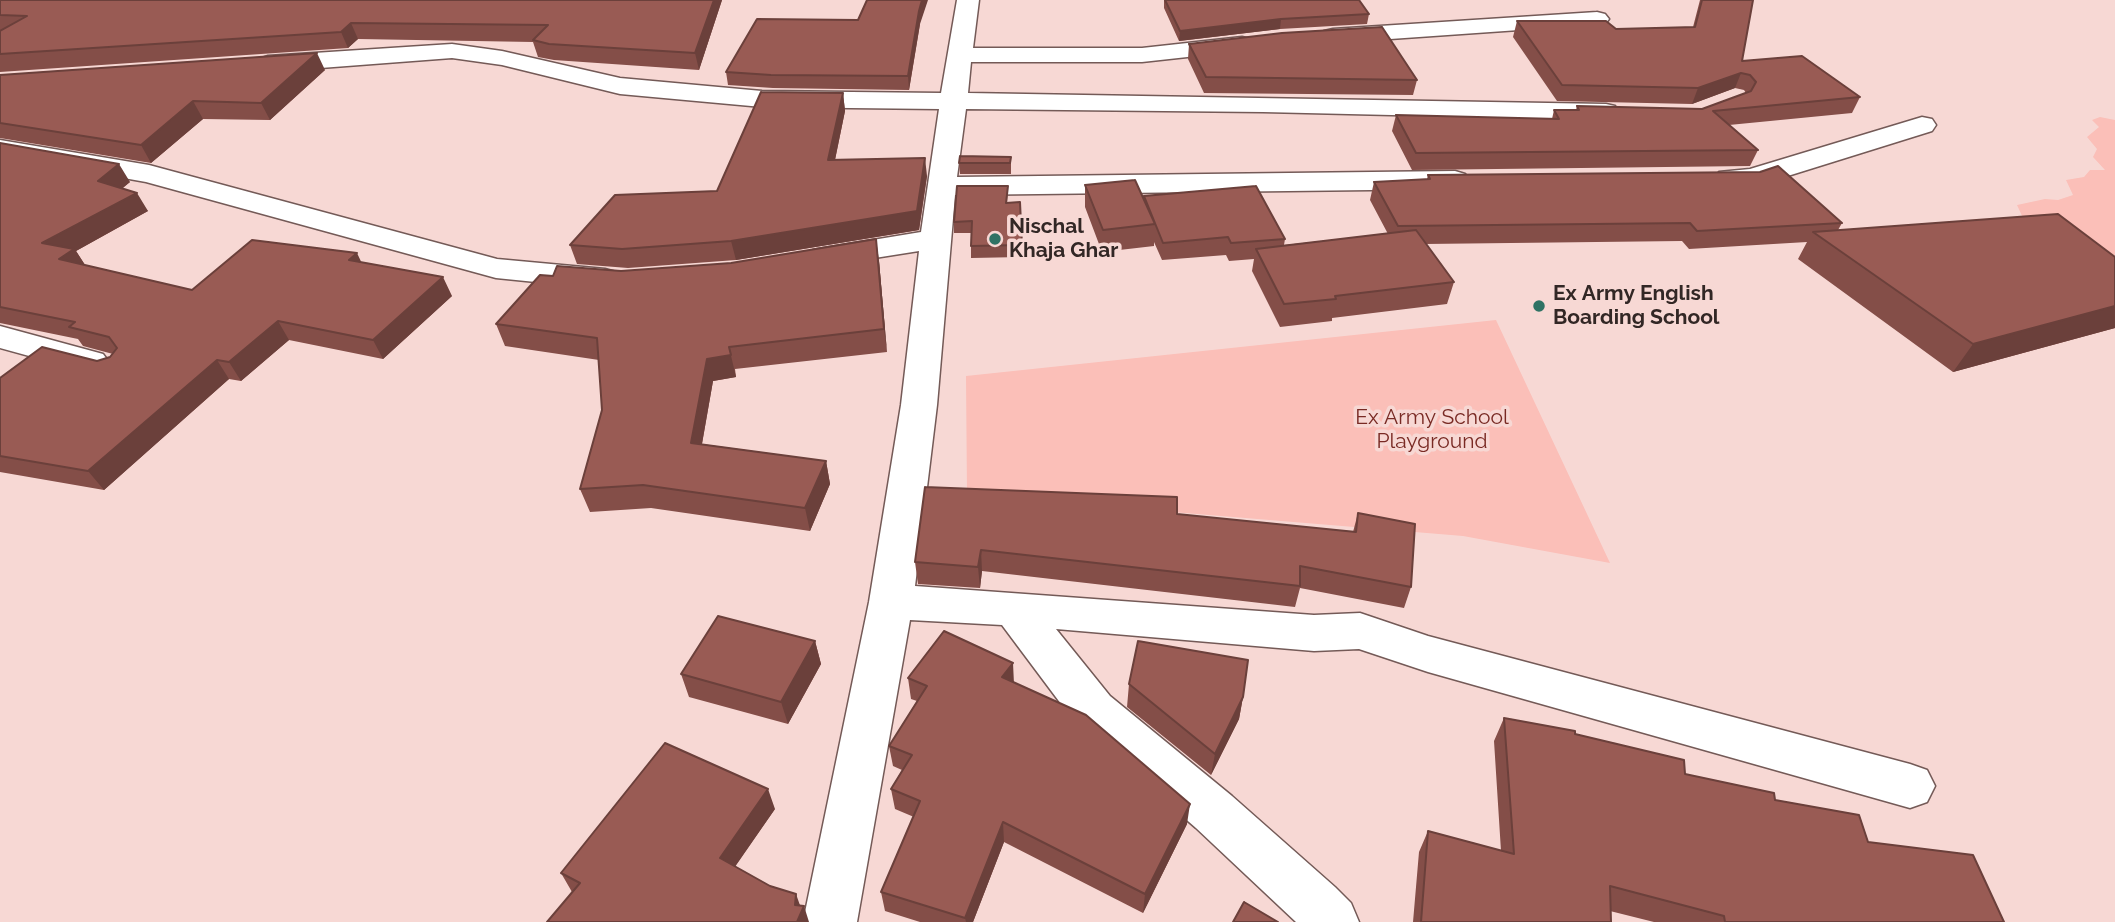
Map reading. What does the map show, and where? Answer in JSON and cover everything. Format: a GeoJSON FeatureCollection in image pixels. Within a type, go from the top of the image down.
{"type":"FeatureCollection","features":[{"type":"Feature","properties":{"kind":"street"},"geometry":{"type":"LineString","coordinates":[[830,922],[891,602],[919,405],[941,186],[968,0]]}},
{"type":"Feature","properties":{"kind":"street"},"geometry":{"type":"LineString","coordinates":[[1305,37],[1597,19]]}},
{"type":"Feature","properties":{"kind":"street"},"geometry":{"type":"LineString","coordinates":[[960,55],[1142,55],[1266,41]]}},
{"type":"Feature","properties":{"kind":"street"},"geometry":{"type":"LineString","coordinates":[[245,66],[452,51],[502,58],[620,86],[762,99],[1636,113]]}},
{"type":"Feature","properties":{"kind":"street"},"geometry":{"type":"LineString","coordinates":[[1698,178],[1752,178],[1922,125]]}},
{"type":"Feature","properties":{"kind":"street"},"geometry":{"type":"LineString","coordinates":[[0,148],[162,177],[496,268],[628,281]]}},
{"type":"Feature","properties":{"kind":"street"},"geometry":{"type":"LineString","coordinates":[[941,186],[1481,179]]}},
{"type":"Feature","properties":{"kind":"street"},"geometry":{"type":"LineString","coordinates":[[802,261],[936,239]]}},
{"type":"Feature","properties":{"kind":"street"},"geometry":{"type":"LineString","coordinates":[[0,337],[110,367]]}},
{"type":"Feature","properties":{"kind":"street"},"geometry":{"type":"LineString","coordinates":[[891,602],[1314,633],[1360,631],[1428,654],[1910,786]]}},
{"type":"Feature","properties":{"kind":"street"},"geometry":{"type":"LineString","coordinates":[[1014,609],[1093,710],[1214,812],[1332,922]]}},
{"type":"Feature","properties":{"kind":"green space"},"geometry":{"type":"Polygon","coordinates":[[[2100,117],[2115,120],[2115,294],[2029,231],[2017,205],[2045,199],[2058,200],[2073,195],[2066,180],[2084,177],[2090,170],[2105,170],[2093,157],[2097,149],[2087,137],[2099,127],[2092,120],[2100,117]]]}},
{"type":"Feature","properties":{"kind":"green space","name":"Ex Army School Playground"},"geometry":{"type":"Polygon","coordinates":[[[1496,320],[1610,563],[1463,536],[967,495],[966,376],[1496,320]]]}},
{"type":"Feature","properties":{"kind":"building"},"geometry":{"type":"Polygon","coordinates":[[[0,0],[714,0],[695,53],[549,44],[533,40],[548,25],[351,23],[341,32],[0,54],[0,31],[27,16],[0,15],[0,0]]]}},
{"type":"Feature","properties":{"kind":"building"},"geometry":{"type":"Polygon","coordinates":[[[867,0],[922,0],[908,76],[726,72],[757,19],[858,20],[867,0]]]}},
{"type":"Feature","properties":{"kind":"building"},"geometry":{"type":"Polygon","coordinates":[[[1165,0],[1359,0],[1369,14],[1281,19],[1180,31],[1165,0]]]}},
{"type":"Feature","properties":{"kind":"building"},"geometry":{"type":"Polygon","coordinates":[[[1702,0],[1753,0],[1742,61],[1802,56],[1860,97],[1713,111],[1758,150],[1416,153],[1396,115],[1559,119],[1554,110],[1579,110],[1577,106],[1702,109],[1751,91],[1756,82],[1750,75],[1741,73],[1698,88],[1562,85],[1517,21],[1606,21],[1616,29],[1695,27],[1702,0]]]}},
{"type":"Feature","properties":{"kind":"building"},"geometry":{"type":"Polygon","coordinates":[[[1382,27],[1417,80],[1206,77],[1189,44],[1282,33],[1382,27]]]}},
{"type":"Feature","properties":{"kind":"building"},"geometry":{"type":"Polygon","coordinates":[[[317,53],[261,103],[193,101],[141,145],[0,123],[0,75],[317,53]]]}},
{"type":"Feature","properties":{"kind":"building"},"geometry":{"type":"Polygon","coordinates":[[[761,92],[843,93],[828,160],[925,158],[917,211],[731,241],[622,249],[570,245],[615,195],[717,191],[761,92]]]}},
{"type":"Feature","properties":{"kind":"building"},"geometry":{"type":"Polygon","coordinates":[[[0,143],[119,164],[98,181],[137,193],[42,243],[74,249],[59,259],[192,290],[252,240],[357,253],[349,260],[443,277],[373,340],[278,321],[229,362],[217,360],[88,471],[0,456],[0,378],[42,347],[97,361],[110,357],[117,348],[109,337],[69,327],[75,322],[0,307],[0,143]]]}},
{"type":"Feature","properties":{"kind":"building"},"geometry":{"type":"Polygon","coordinates":[[[960,156],[1011,157],[1010,163],[959,163],[960,156]]]}},
{"type":"Feature","properties":{"kind":"building"},"geometry":{"type":"Polygon","coordinates":[[[1778,166],[1842,223],[1697,231],[1690,223],[1398,226],[1374,182],[1430,179],[1428,175],[1760,172],[1778,166]]]}},
{"type":"Feature","properties":{"kind":"building"},"geometry":{"type":"Polygon","coordinates":[[[1135,180],[1155,224],[1103,230],[1085,185],[1135,180]]]}},
{"type":"Feature","properties":{"kind":"building"},"geometry":{"type":"Polygon","coordinates":[[[957,186],[1008,186],[1006,203],[1020,202],[1022,245],[971,246],[972,221],[954,222],[957,186]]]}},
{"type":"Feature","properties":{"kind":"building"},"geometry":{"type":"Polygon","coordinates":[[[1256,186],[1285,239],[1231,243],[1228,237],[1163,243],[1144,196],[1256,186]]]}},
{"type":"Feature","properties":{"kind":"building"},"geometry":{"type":"Polygon","coordinates":[[[2058,214],[2115,257],[2115,306],[1973,344],[1813,232],[2058,214]]]}},
{"type":"Feature","properties":{"kind":"building"},"geometry":{"type":"Polygon","coordinates":[[[1416,230],[1454,282],[1284,304],[1256,249],[1416,230]]]}},
{"type":"Feature","properties":{"kind":"building"},"geometry":{"type":"Polygon","coordinates":[[[876,239],[884,329],[729,347],[731,355],[707,359],[691,443],[826,461],[805,508],[643,485],[580,489],[602,410],[597,338],[496,324],[540,275],[553,276],[557,266],[621,271],[731,263],[876,239]]]}},
{"type":"Feature","properties":{"kind":"building"},"geometry":{"type":"Polygon","coordinates":[[[925,487],[1177,497],[1177,514],[1356,532],[1358,513],[1415,524],[1411,587],[1300,566],[1300,586],[981,550],[978,567],[915,562],[925,487]]]}},
{"type":"Feature","properties":{"kind":"building"},"geometry":{"type":"Polygon","coordinates":[[[718,616],[815,641],[781,702],[681,674],[718,616]]]}},
{"type":"Feature","properties":{"kind":"building"},"geometry":{"type":"Polygon","coordinates":[[[944,631],[1013,663],[1002,677],[1086,715],[1190,804],[1145,894],[1003,822],[965,918],[881,892],[920,801],[891,789],[912,755],[889,746],[927,686],[908,678],[944,631]]]}},
{"type":"Feature","properties":{"kind":"building"},"geometry":{"type":"Polygon","coordinates":[[[1138,641],[1248,660],[1243,697],[1215,754],[1129,684],[1138,641]]]}},
{"type":"Feature","properties":{"kind":"building"},"geometry":{"type":"Polygon","coordinates":[[[1504,718],[1575,731],[1575,734],[1684,760],[1685,774],[1774,793],[1775,800],[1859,815],[1868,842],[1973,855],[2004,922],[1725,922],[1724,916],[1610,886],[1611,922],[1421,922],[1428,831],[1514,854],[1504,718]]]}},
{"type":"Feature","properties":{"kind":"building"},"geometry":{"type":"Polygon","coordinates":[[[665,743],[768,789],[720,858],[770,886],[796,894],[795,905],[804,906],[797,922],[547,922],[580,883],[561,873],[665,743]]]}},
{"type":"Feature","properties":{"kind":"building"},"geometry":{"type":"Polygon","coordinates":[[[1244,902],[1278,922],[1233,922],[1244,902]]]}},
{"type":"Feature","properties":{"kind":"place","name":"Nischal Khaja Ghar"},"geometry":{"type":"Point","coordinates":[995,239]}},
{"type":"Feature","properties":{"kind":"place","name":"Ex Army English Boarding School"},"geometry":{"type":"Point","coordinates":[1539,306]}}]}
